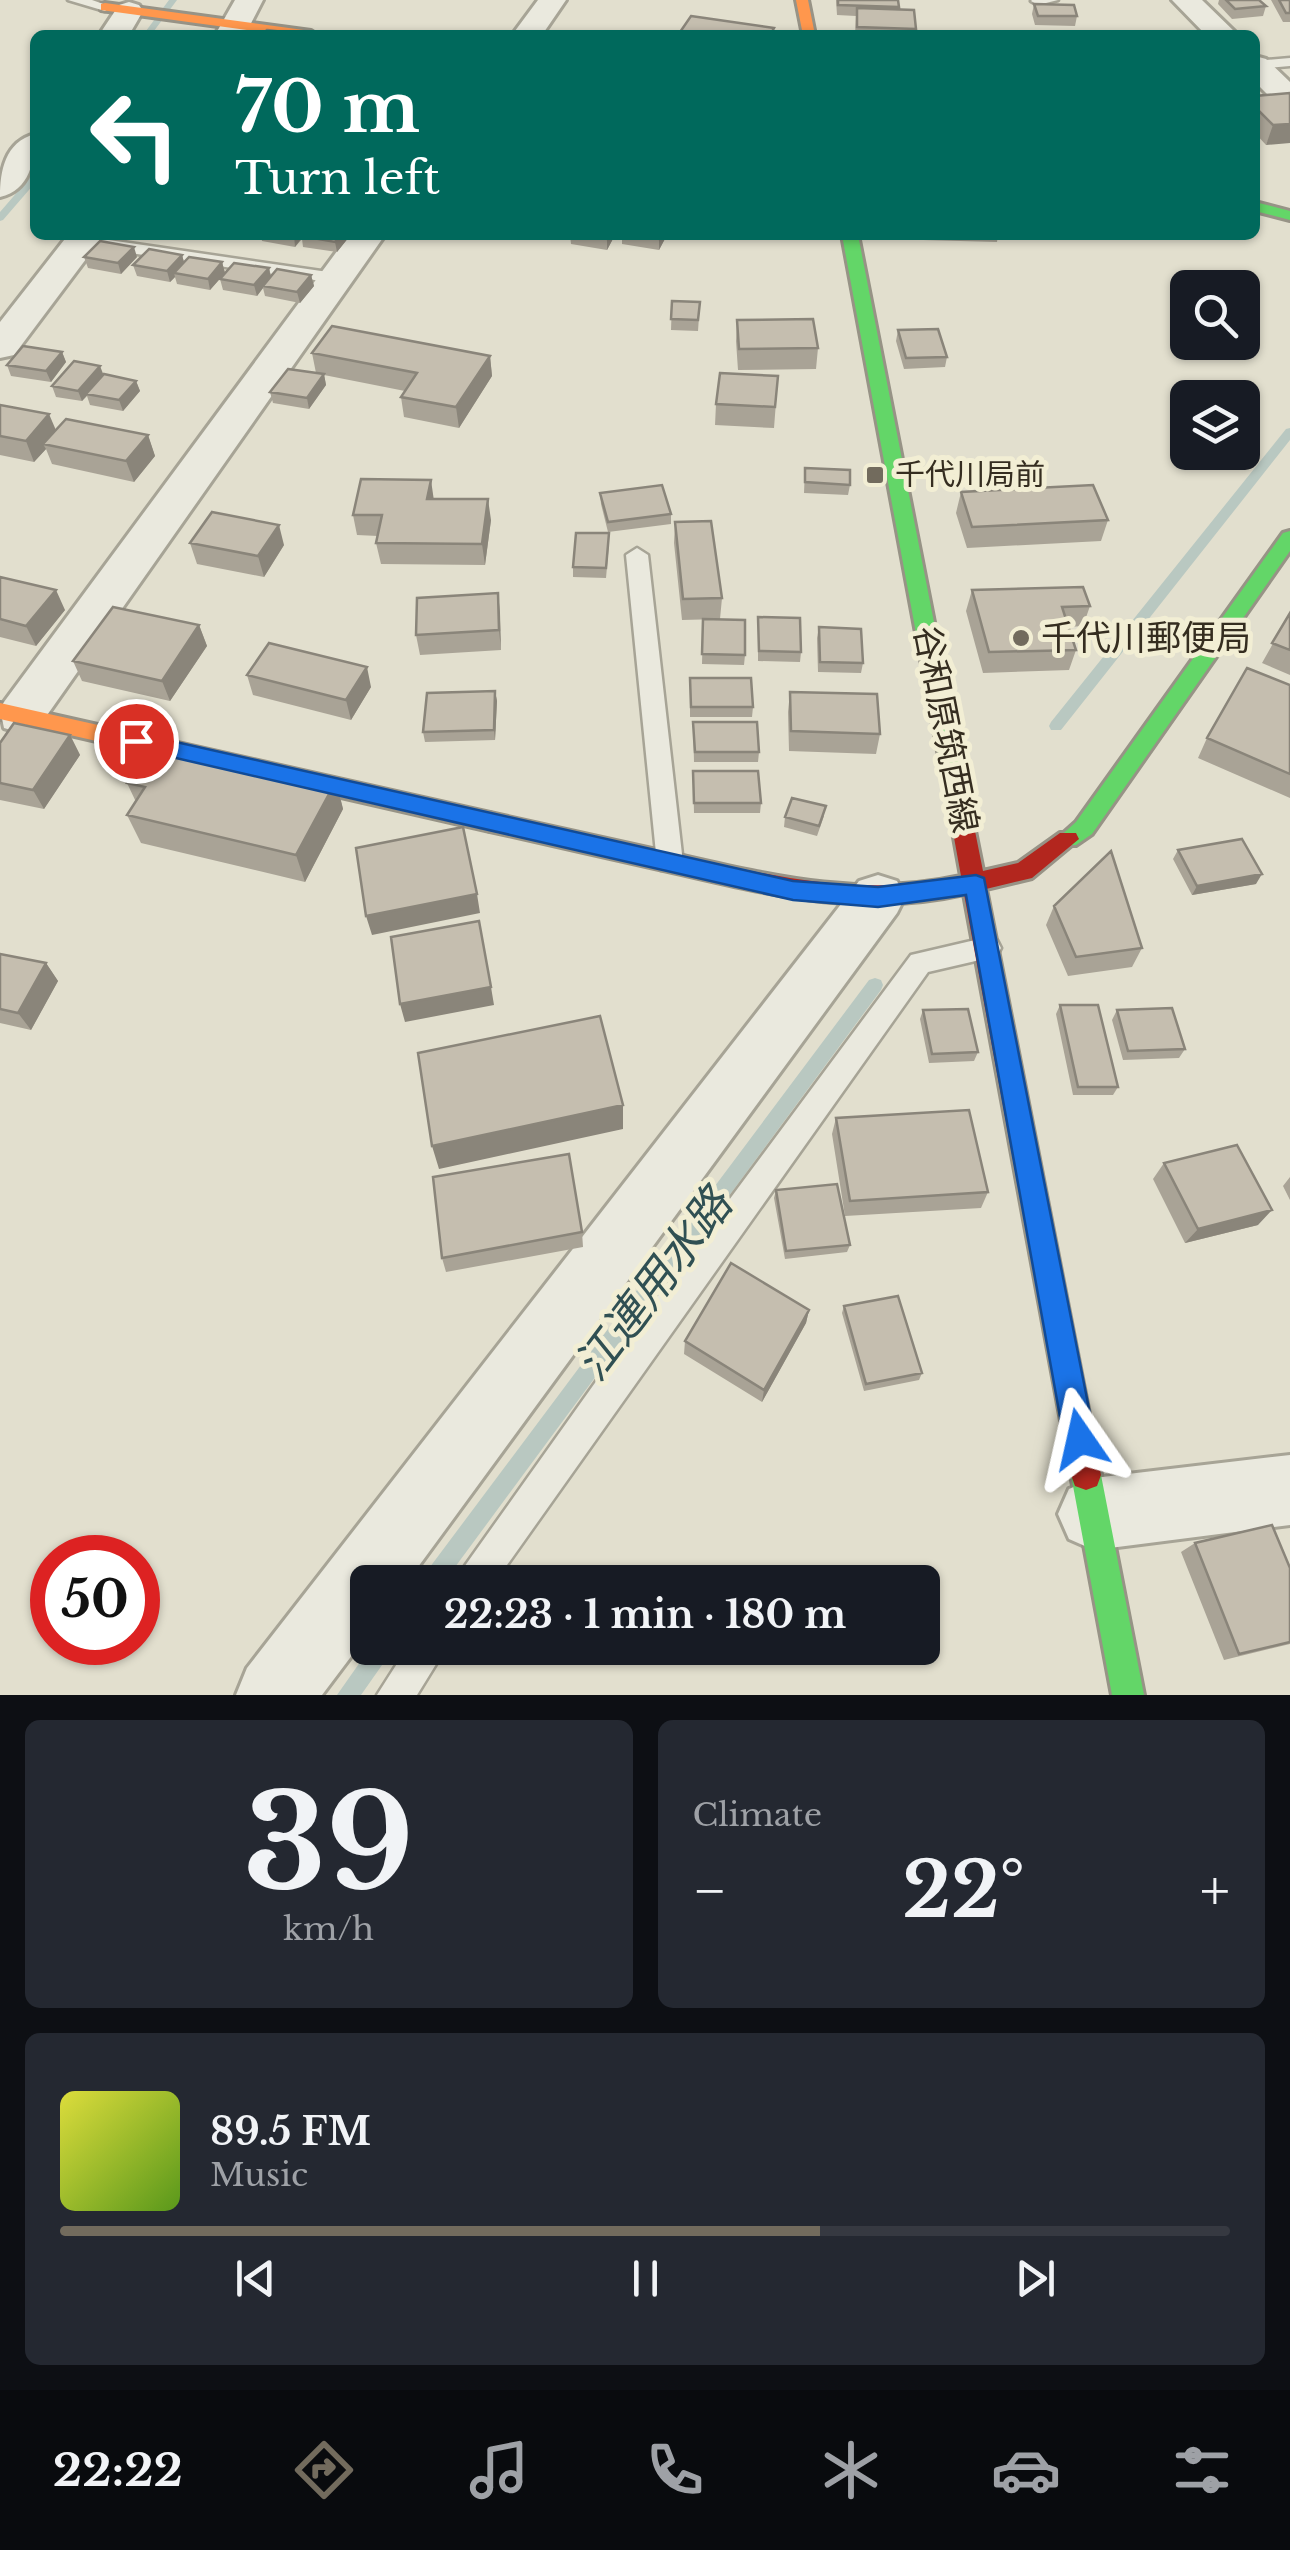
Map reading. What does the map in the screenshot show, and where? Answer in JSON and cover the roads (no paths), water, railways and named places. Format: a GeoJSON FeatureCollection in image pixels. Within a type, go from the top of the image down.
{"type":"FeatureCollection","features":[{"type":"Feature","properties":{"kind":"street"},"geometry":{"type":"LineString","coordinates":[[531,30],[552,0]]}},
{"type":"Feature","properties":{"kind":"street"},"geometry":{"type":"LineString","coordinates":[[802,0],[808,30]]}},
{"type":"Feature","properties":{"kind":"street"},"geometry":{"type":"LineString","coordinates":[[1186,0],[1218,30]]}},
{"type":"Feature","properties":{"kind":"street"},"geometry":{"type":"LineString","coordinates":[[116,18],[239,20],[287,30]]}},
{"type":"Feature","properties":{"kind":"street"},"geometry":{"type":"LineString","coordinates":[[1260,70],[1290,99]]}},
{"type":"Feature","properties":{"kind":"street"},"geometry":{"type":"LineString","coordinates":[[0,187],[30,150]]}},
{"type":"Feature","properties":{"kind":"street"},"geometry":{"type":"LineString","coordinates":[[1260,207],[1290,216]]}},
{"type":"Feature","properties":{"kind":"street"},"geometry":{"type":"LineString","coordinates":[[0,346],[82,240]]}},
{"type":"Feature","properties":{"kind":"street"},"geometry":{"type":"LineString","coordinates":[[363,240],[11,713],[793,890],[878,897],[976,884],[1024,871],[1084,828],[1290,537]]}},
{"type":"Feature","properties":{"kind":"street","name":"谷和原筑西線"},"geometry":{"type":"LineString","coordinates":[[851,240],[1128,1695]]}},
{"type":"Feature","properties":{"kind":"street"},"geometry":{"type":"LineString","coordinates":[[274,1695],[490,1416],[878,897]]}},
{"type":"Feature","properties":{"kind":"street"},"geometry":{"type":"LineString","coordinates":[[1094,1514],[1290,1490]]}},
{"type":"Feature","properties":{"kind":"lane"},"geometry":{"type":"LineString","coordinates":[[75,0],[116,18]]}},
{"type":"Feature","properties":{"kind":"lane"},"geometry":{"type":"LineString","coordinates":[[1038,1],[1050,0]]}},
{"type":"Feature","properties":{"kind":"lane"},"geometry":{"type":"LineString","coordinates":[[1260,65],[1290,62]]}},
{"type":"Feature","properties":{"kind":"lane"},"geometry":{"type":"LineString","coordinates":[[97,240],[335,278]]}},
{"type":"Feature","properties":{"kind":"lane"},"geometry":{"type":"LineString","coordinates":[[638,555],[670,863]]}},
{"type":"Feature","properties":{"kind":"lane"},"geometry":{"type":"LineString","coordinates":[[486,1565],[645,1339],[920,963],[988,948]]}},
{"type":"Feature","properties":{"kind":"lane"},"geometry":{"type":"LineString","coordinates":[[395,1695],[416,1665]]}},
{"type":"Feature","properties":{"kind":"waterway"},"geometry":{"type":"LineString","coordinates":[[151,30],[173,0]]}},
{"type":"Feature","properties":{"kind":"waterway"},"geometry":{"type":"LineString","coordinates":[[0,218],[30,183]]}},
{"type":"Feature","properties":{"kind":"waterway","name":"江連用水路"},"geometry":{"type":"LineString","coordinates":[[1056,726],[1290,432]]}},
{"type":"Feature","properties":{"kind":"waterway","name":"江連用水路"},"geometry":{"type":"LineString","coordinates":[[444,1565],[875,985]]}},
{"type":"Feature","properties":{"kind":"waterway","name":"江連用水路"},"geometry":{"type":"LineString","coordinates":[[348,1695],[370,1665]]}},
{"type":"Feature","properties":{"kind":"place","name":"千代川局前"},"geometry":{"type":"Point","coordinates":[875,475]}},
{"type":"Feature","properties":{"kind":"place","name":"千代川郵便局"},"geometry":{"type":"Point","coordinates":[1021,638]}}]}
